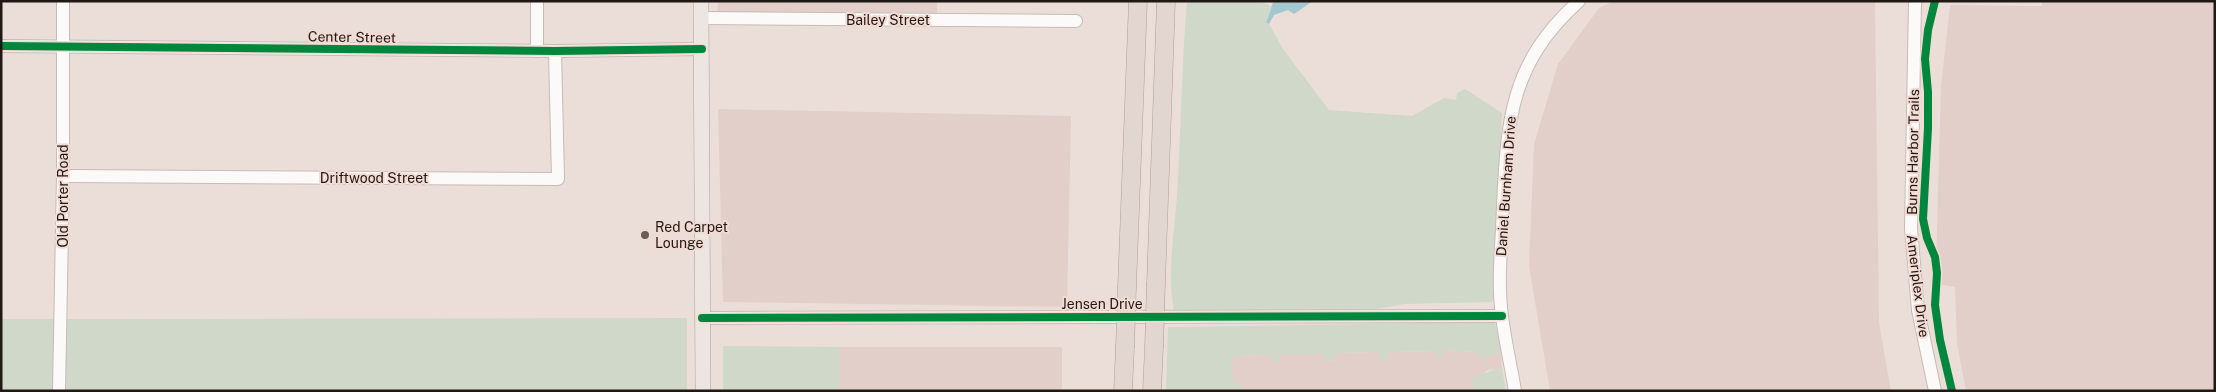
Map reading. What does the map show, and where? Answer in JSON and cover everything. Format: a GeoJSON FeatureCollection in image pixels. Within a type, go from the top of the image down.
{"type":"FeatureCollection","features":[{"type":"Feature","properties":{"kind":"highway"},"geometry":{"type":"LineString","coordinates":[[1123,391],[1138,1]]}},
{"type":"Feature","properties":{"kind":"highway"},"geometry":{"type":"LineString","coordinates":[[1152,391],[1166,1]]}},
{"type":"Feature","properties":{"kind":"highway"},"geometry":{"type":"LineString","coordinates":[[1156,260],[1169,170],[1177,1]]}},
{"type":"Feature","properties":{"kind":"main road"},"geometry":{"type":"LineString","coordinates":[[701,1],[703,391]]}},
{"type":"Feature","properties":{"kind":"street","name":"Old Porter Road"},"geometry":{"type":"LineString","coordinates":[[59,391],[63,176],[63,1]]}},
{"type":"Feature","properties":{"kind":"street"},"geometry":{"type":"LineString","coordinates":[[536,1],[537,51]]}},
{"type":"Feature","properties":{"kind":"street","name":"Daniel Burnham Drive"},"geometry":{"type":"LineString","coordinates":[[1515,391],[1502,316],[1500,283],[1506,143],[1511,109],[1531,60],[1548,31],[1578,1]]}},
{"type":"Feature","properties":{"kind":"street","name":"Ameriplex Drive"},"geometry":{"type":"LineString","coordinates":[[1915,1],[1910,228],[1918,310],[1935,391]]}},
{"type":"Feature","properties":{"kind":"street","name":"Bailey Street"},"geometry":{"type":"LineString","coordinates":[[701,18],[1076,21]]}},
{"type":"Feature","properties":{"kind":"street","name":"Center Street"},"geometry":{"type":"LineString","coordinates":[[1,46],[537,51],[702,49]]}},
{"type":"Feature","properties":{"kind":"street","name":"Driftwood Street"},"geometry":{"type":"LineString","coordinates":[[63,176],[558,179],[555,51]]}},
{"type":"Feature","properties":{"kind":"street","name":"Jensen Drive"},"geometry":{"type":"LineString","coordinates":[[702,318],[1502,316]]}},
{"type":"Feature","properties":{"kind":"shaded area"},"geometry":{"type":"Polygon","coordinates":[[[718,1],[937,1],[937,14],[717,13],[718,1]]]}},
{"type":"Feature","properties":{"kind":"shaded area"},"geometry":{"type":"Polygon","coordinates":[[[1187,1],[1259,1],[1271,6],[1266,23],[1269,24],[1283,49],[1329,110],[1412,116],[1444,98],[1456,100],[1457,93],[1465,89],[1502,113],[1495,291],[1492,302],[1405,304],[1370,310],[1174,311],[1171,263],[1178,181],[1187,1]]]}},
{"type":"Feature","properties":{"kind":"shaded area"},"geometry":{"type":"Polygon","coordinates":[[[1614,1],[1875,1],[1879,322],[1891,391],[1550,391],[1529,266],[1534,144],[1558,64],[1599,8],[1614,1]]]}},
{"type":"Feature","properties":{"kind":"shaded area"},"geometry":{"type":"Polygon","coordinates":[[[2042,1],[2215,1],[2215,391],[1966,391],[1957,344],[1955,287],[1938,284],[1936,266],[1941,86],[1950,5],[2042,6],[2042,1]]]}},
{"type":"Feature","properties":{"kind":"shaded area"},"geometry":{"type":"Polygon","coordinates":[[[718,109],[1071,116],[1067,307],[723,302],[718,109]]]}},
{"type":"Feature","properties":{"kind":"shaded area"},"geometry":{"type":"Polygon","coordinates":[[[687,318],[687,391],[1,391],[1,319],[687,318]]]}},
{"type":"Feature","properties":{"kind":"shaded area"},"geometry":{"type":"Polygon","coordinates":[[[1495,322],[1501,352],[1482,358],[1475,352],[1444,350],[1441,358],[1437,357],[1436,351],[1390,352],[1388,360],[1380,359],[1379,352],[1337,353],[1334,360],[1326,361],[1324,354],[1280,354],[1279,362],[1273,362],[1270,355],[1233,356],[1233,363],[1230,366],[1233,381],[1241,385],[1241,391],[1166,391],[1168,327],[1495,322]]]}},
{"type":"Feature","properties":{"kind":"shaded area"},"geometry":{"type":"Polygon","coordinates":[[[723,346],[839,347],[839,391],[723,391],[723,346]]]}},
{"type":"Feature","properties":{"kind":"shaded area"},"geometry":{"type":"Polygon","coordinates":[[[839,347],[1062,347],[1062,391],[839,391],[839,347]]]}},
{"type":"Feature","properties":{"kind":"shaded area"},"geometry":{"type":"Polygon","coordinates":[[[1444,350],[1476,352],[1482,358],[1501,352],[1502,368],[1488,370],[1483,374],[1473,377],[1473,391],[1241,391],[1241,385],[1233,381],[1230,375],[1233,356],[1270,355],[1273,362],[1278,362],[1279,354],[1324,354],[1326,361],[1334,360],[1337,353],[1379,352],[1381,359],[1388,360],[1390,352],[1437,351],[1441,358],[1444,350]]]}},
{"type":"Feature","properties":{"kind":"shaded area"},"geometry":{"type":"Polygon","coordinates":[[[1502,368],[1506,391],[1473,391],[1473,377],[1502,368]]]}},
{"type":"Feature","properties":{"kind":"water"},"geometry":{"type":"Polygon","coordinates":[[[1313,1],[1294,14],[1288,10],[1274,15],[1269,24],[1266,23],[1273,2],[1313,1]]]}},
{"type":"Feature","properties":{"kind":"cycle path","name":"Burns Harbor Trails"},"geometry":{"type":"LineString","coordinates":[[1935,1],[1928,30],[1925,59],[1928,92],[1928,128],[1923,219],[1927,238],[1935,257],[1937,273],[1935,305],[1940,340],[1952,391]]}},
{"type":"Feature","properties":{"kind":"cycle path"},"geometry":{"type":"LineString","coordinates":[[1,46],[555,51],[702,49]]}},
{"type":"Feature","properties":{"kind":"cycle path"},"geometry":{"type":"LineString","coordinates":[[702,318],[1502,316]]}},
{"type":"Feature","properties":{"kind":"place","name":"Red Carpet Lounge"},"geometry":{"type":"Point","coordinates":[645,235]}}]}
